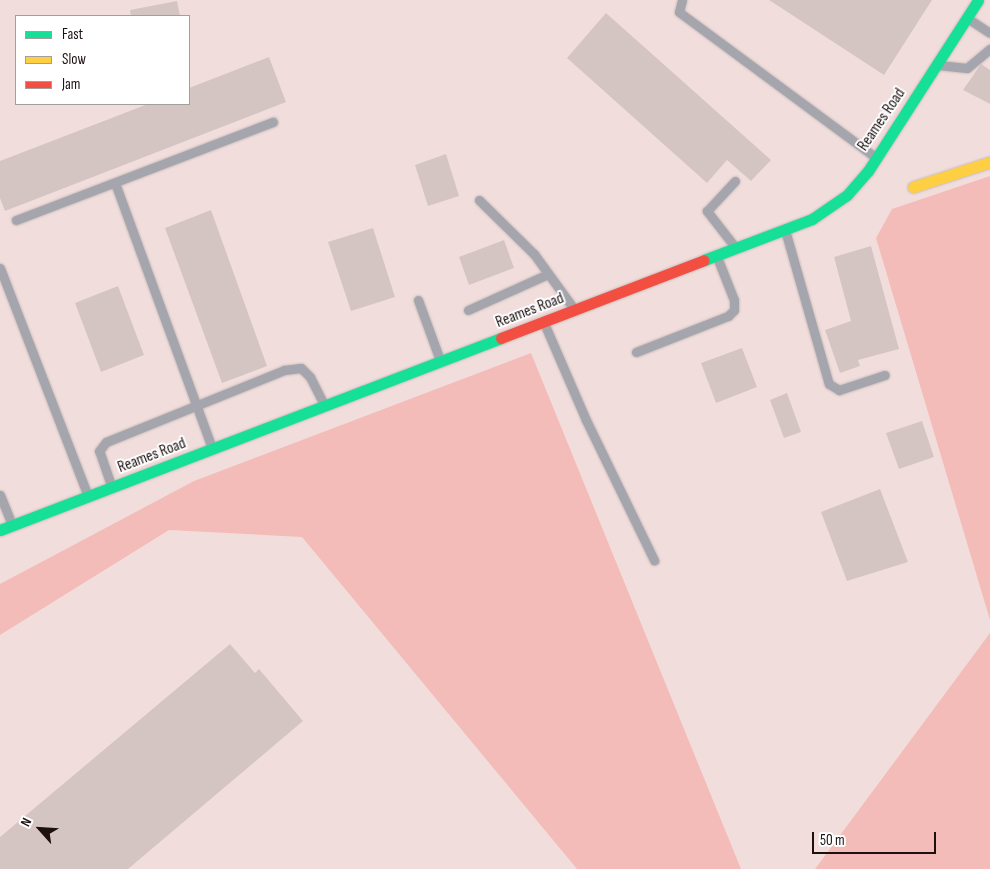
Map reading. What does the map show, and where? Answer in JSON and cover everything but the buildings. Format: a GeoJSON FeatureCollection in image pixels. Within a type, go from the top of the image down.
{"type":"FeatureCollection","features":[{"type":"Feature","properties":{"kind":"main road","name":"Reames Road"},"geometry":{"type":"LineString","coordinates":[[0,530],[736,250],[826,211],[847,195],[876,158],[938,65],[978,0]]}},
{"type":"Feature","properties":{"kind":"main road"},"geometry":{"type":"LineString","coordinates":[[913,187],[990,162]]}},
{"type":"Feature","properties":{"kind":"lane"},"geometry":{"type":"LineString","coordinates":[[682,0],[679,12],[876,158]]}},
{"type":"Feature","properties":{"kind":"lane"},"geometry":{"type":"LineString","coordinates":[[967,18],[990,33]]}},
{"type":"Feature","properties":{"kind":"lane"},"geometry":{"type":"LineString","coordinates":[[938,65],[967,68],[990,50]]}},
{"type":"Feature","properties":{"kind":"lane"},"geometry":{"type":"LineString","coordinates":[[16,220],[273,122]]}},
{"type":"Feature","properties":{"kind":"lane"},"geometry":{"type":"LineString","coordinates":[[736,181],[707,211],[736,250]]}},
{"type":"Feature","properties":{"kind":"lane"},"geometry":{"type":"LineString","coordinates":[[115,182],[213,450]]}},
{"type":"Feature","properties":{"kind":"lane"},"geometry":{"type":"LineString","coordinates":[[480,200],[534,254],[575,311]]}},
{"type":"Feature","properties":{"kind":"lane"},"geometry":{"type":"LineString","coordinates":[[785,230],[813,322],[812,334],[829,384],[839,390],[886,375]]}},
{"type":"Feature","properties":{"kind":"lane"},"geometry":{"type":"LineString","coordinates":[[636,352],[728,316],[734,310],[734,300],[717,257]]}},
{"type":"Feature","properties":{"kind":"lane"},"geometry":{"type":"LineString","coordinates":[[0,268],[88,497]]}},
{"type":"Feature","properties":{"kind":"lane"},"geometry":{"type":"LineString","coordinates":[[468,310],[548,274]]}},
{"type":"Feature","properties":{"kind":"lane"},"geometry":{"type":"LineString","coordinates":[[418,300],[442,362]]}},
{"type":"Feature","properties":{"kind":"lane"},"geometry":{"type":"LineString","coordinates":[[544,323],[586,420],[654,560]]}},
{"type":"Feature","properties":{"kind":"lane"},"geometry":{"type":"LineString","coordinates":[[112,488],[99,451],[106,442],[284,370],[301,368],[310,377],[325,407]]}},
{"type":"Feature","properties":{"kind":"lane"},"geometry":{"type":"LineString","coordinates":[[0,495],[12,525]]}},
{"type":"Feature","properties":{"kind":"shaded area"},"geometry":{"type":"Polygon","coordinates":[[[990,176],[990,620],[876,238],[892,209],[990,176]]]}},
{"type":"Feature","properties":{"kind":"shaded area"},"geometry":{"type":"Polygon","coordinates":[[[531,353],[741,869],[577,869],[302,537],[169,530],[0,635],[0,584],[194,481],[531,353]]]}},
{"type":"Feature","properties":{"kind":"shaded area"},"geometry":{"type":"Polygon","coordinates":[[[990,633],[990,869],[815,869],[990,633]]]}},
{"type":"Feature","properties":{"kind":"traffic: fast"},"geometry":{"type":"LineString","coordinates":[[704,260],[812,219],[847,195],[868,171],[978,0]]}},
{"type":"Feature","properties":{"kind":"traffic: fast"},"geometry":{"type":"LineString","coordinates":[[0,530],[501,338]]}},
{"type":"Feature","properties":{"kind":"traffic: slow"},"geometry":{"type":"LineString","coordinates":[[913,187],[990,162]]}},
{"type":"Feature","properties":{"kind":"traffic: jam"},"geometry":{"type":"LineString","coordinates":[[501,338],[704,260]]}}]}
